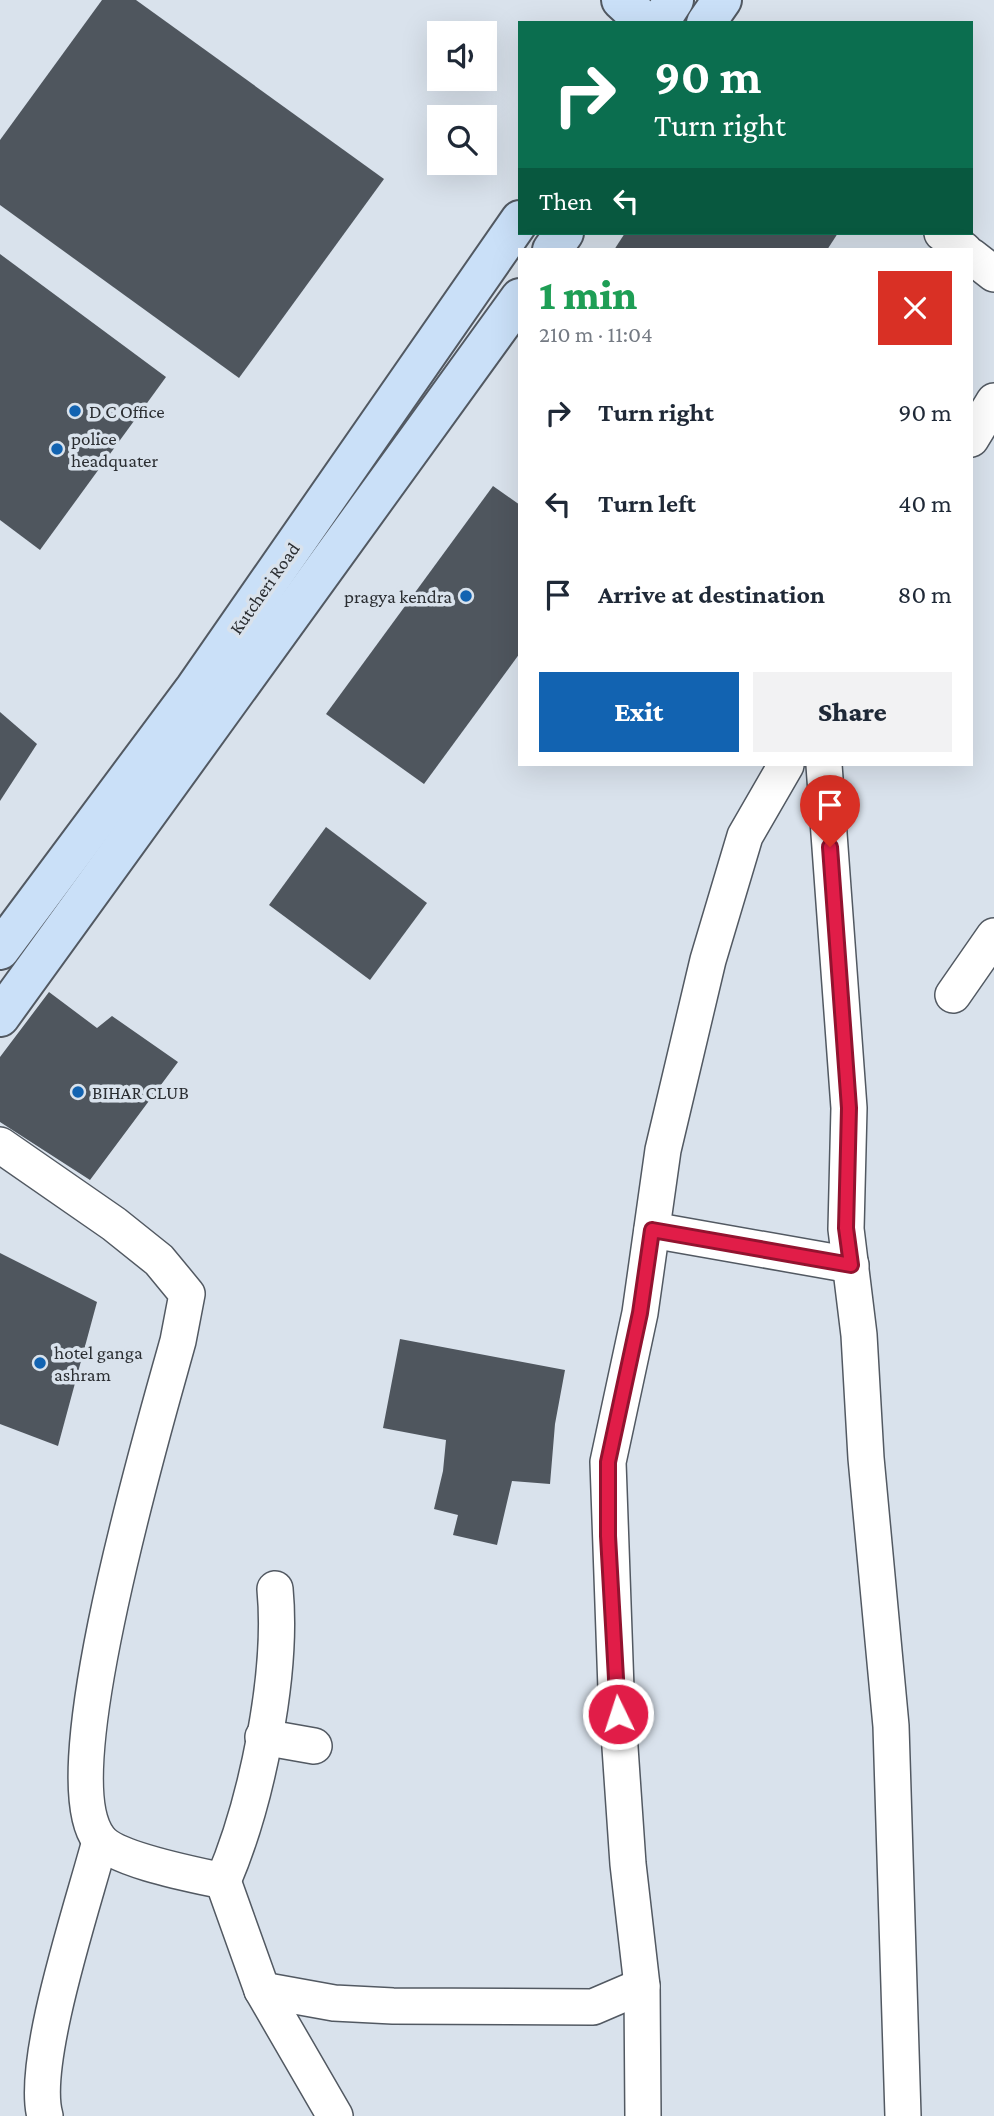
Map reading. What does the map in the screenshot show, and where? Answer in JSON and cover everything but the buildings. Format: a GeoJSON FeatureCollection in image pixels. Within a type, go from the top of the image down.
{"type":"FeatureCollection","features":[{"type":"Feature","properties":{"kind":"main road"},"geometry":{"type":"LineString","coordinates":[[621,0],[644,21]]}},
{"type":"Feature","properties":{"kind":"main road"},"geometry":{"type":"LineString","coordinates":[[660,21],[674,0]]}},
{"type":"Feature","properties":{"kind":"main road"},"geometry":{"type":"LineString","coordinates":[[707,21],[722,0]]}},
{"type":"Feature","properties":{"kind":"main road","name":"Kutcheri Road"},"geometry":{"type":"LineString","coordinates":[[0,950],[195,688],[518,223]]}},
{"type":"Feature","properties":{"kind":"main road"},"geometry":{"type":"LineString","coordinates":[[0,1017],[518,301]]}},
{"type":"Feature","properties":{"kind":"street"},"geometry":{"type":"LineString","coordinates":[[945,235],[961,248]]}},
{"type":"Feature","properties":{"kind":"street"},"geometry":{"type":"LineString","coordinates":[[973,258],[994,274]]}},
{"type":"Feature","properties":{"kind":"street"},"geometry":{"type":"LineString","coordinates":[[973,436],[994,401]]}},
{"type":"Feature","properties":{"kind":"street"},"geometry":{"type":"LineString","coordinates":[[643,2116],[642,1986],[628,1864],[616,1689],[608,1462],[640,1313],[663,1150],[708,960],[745,836],[785,766]]}},
{"type":"Feature","properties":{"kind":"street"},"geometry":{"type":"LineString","coordinates":[[824,766],[849,1108],[846,1228],[891,1726],[902,2116]]}},
{"type":"Feature","properties":{"kind":"street"},"geometry":{"type":"LineString","coordinates":[[953,995],[994,936]]}},
{"type":"Feature","properties":{"kind":"street"},"geometry":{"type":"LineString","coordinates":[[0,1145],[150,1252],[187,1294],[178,1341],[105,1622],[88,1730],[87,1796],[92,1828],[100,1841],[113,1850],[158,1866],[223,1881]]}},
{"type":"Feature","properties":{"kind":"street"},"geometry":{"type":"LineString","coordinates":[[652,1230],[851,1265]]}},
{"type":"Feature","properties":{"kind":"street"},"geometry":{"type":"LineString","coordinates":[[275,1589],[277,1651],[263,1737],[237,1850],[223,1881],[262,1990],[335,2116]]}},
{"type":"Feature","properties":{"kind":"street"},"geometry":{"type":"LineString","coordinates":[[263,1737],[314,1746]]}},
{"type":"Feature","properties":{"kind":"street"},"geometry":{"type":"LineString","coordinates":[[46,2116],[43,2096],[47,2044],[100,1841]]}},
{"type":"Feature","properties":{"kind":"street"},"geometry":{"type":"LineString","coordinates":[[262,1990],[334,2003],[369,2005],[593,2007],[642,1986]]}},
{"type":"Feature","properties":{"kind":"place","name":"D C Office"},"geometry":{"type":"Point","coordinates":[75,411]}},
{"type":"Feature","properties":{"kind":"place","name":"police headquater"},"geometry":{"type":"Point","coordinates":[57,449]}},
{"type":"Feature","properties":{"kind":"place","name":"pragya kendra"},"geometry":{"type":"Point","coordinates":[466,596]}},
{"type":"Feature","properties":{"kind":"place","name":"BIHAR CLUB"},"geometry":{"type":"Point","coordinates":[78,1092]}},
{"type":"Feature","properties":{"kind":"place","name":"hotel ganga ashram"},"geometry":{"type":"Point","coordinates":[40,1363]}},
{"type":"Feature","properties":{"kind":"route"},"geometry":{"type":"LineString","coordinates":[[618,1714],[608,1536],[608,1462],[640,1313],[652,1230],[851,1265],[846,1228],[849,1108],[830,847]]}}]}
